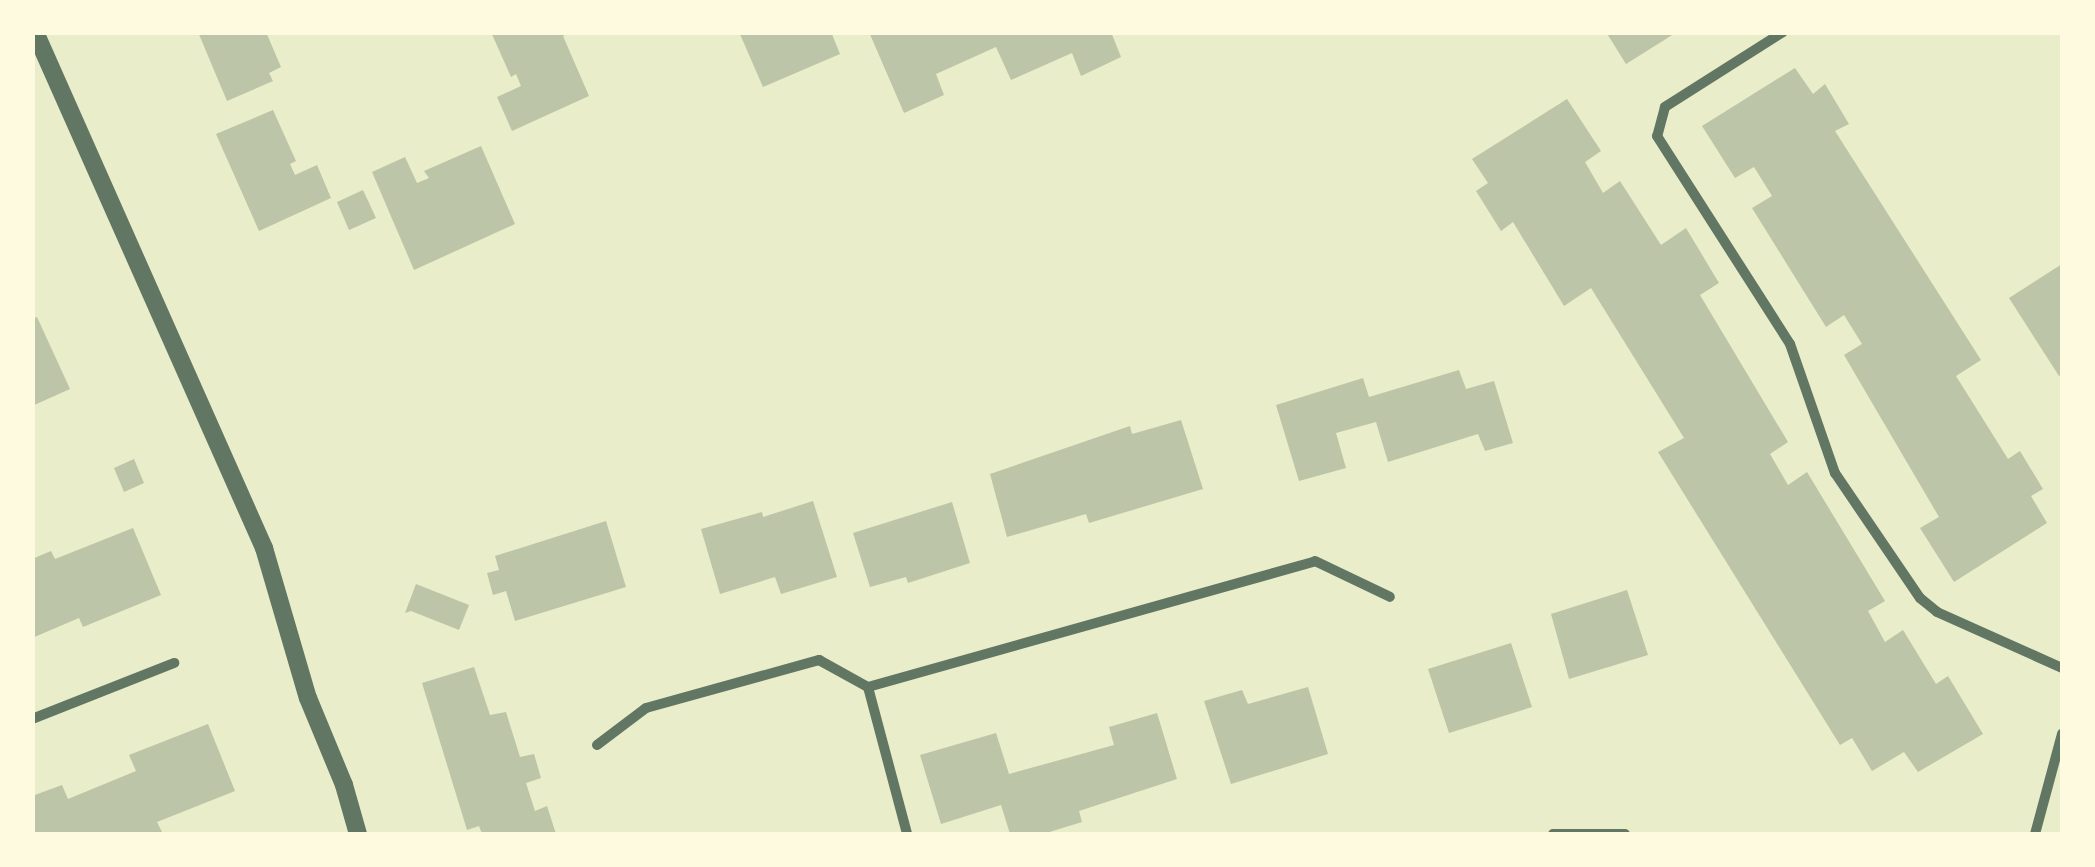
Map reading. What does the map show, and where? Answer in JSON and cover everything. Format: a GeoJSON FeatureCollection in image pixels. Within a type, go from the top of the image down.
{"type":"FeatureCollection","features":[{"type":"Feature","properties":{"kind":"street"},"geometry":{"type":"LineString","coordinates":[[35,32],[146,292],[209,419],[264,548],[308,698],[344,785],[358,834]]}},
{"type":"Feature","properties":{"kind":"street"},"geometry":{"type":"LineString","coordinates":[[1783,32],[1665,107],[1656,136],[1790,344],[1835,473],[1920,598],[1938,612],[2062,668]]}},
{"type":"Feature","properties":{"kind":"street"},"geometry":{"type":"LineString","coordinates":[[598,744],[646,708],[819,660],[868,687],[1315,562],[1390,597]]}},
{"type":"Feature","properties":{"kind":"street"},"geometry":{"type":"LineString","coordinates":[[32,719],[174,663]]}},
{"type":"Feature","properties":{"kind":"street"},"geometry":{"type":"LineString","coordinates":[[868,687],[907,834]]}},
{"type":"Feature","properties":{"kind":"street"},"geometry":{"type":"LineString","coordinates":[[2035,834],[2062,734]]}},
{"type":"Feature","properties":{"kind":"street"},"geometry":{"type":"LineString","coordinates":[[1553,834],[1625,834]]}},
{"type":"Feature","properties":{"kind":"building"},"geometry":{"type":"Polygon","coordinates":[[[198,32],[266,32],[281,67],[269,73],[273,81],[227,101],[198,32]]]}},
{"type":"Feature","properties":{"kind":"building"},"geometry":{"type":"Polygon","coordinates":[[[491,32],[571,32],[563,36],[589,96],[512,131],[497,97],[521,86],[516,74],[511,77],[491,32]]]}},
{"type":"Feature","properties":{"kind":"building"},"geometry":{"type":"Polygon","coordinates":[[[739,32],[831,32],[840,54],[763,87],[739,32]]]}},
{"type":"Feature","properties":{"kind":"building"},"geometry":{"type":"Polygon","coordinates":[[[869,32],[1111,32],[1121,57],[1081,76],[1072,53],[1011,80],[996,47],[936,74],[944,95],[904,113],[869,32]]]}},
{"type":"Feature","properties":{"kind":"building"},"geometry":{"type":"Polygon","coordinates":[[[1606,32],[1677,32],[1626,64],[1606,32]]]}},
{"type":"Feature","properties":{"kind":"building"},"geometry":{"type":"Polygon","coordinates":[[[1795,68],[1813,94],[1825,84],[1849,124],[1835,131],[1981,360],[1956,376],[2008,459],[2020,451],[2043,489],[2031,496],[2047,523],[1954,582],[1920,528],[1939,517],[1844,355],[1862,344],[1844,315],[1826,327],[1752,208],[1772,196],[1754,167],[1735,178],[1702,126],[1795,68]]]}},
{"type":"Feature","properties":{"kind":"building"},"geometry":{"type":"Polygon","coordinates":[[[1567,99],[1601,151],[1585,162],[1603,193],[1620,181],[1661,245],[1686,228],[1719,283],[1700,295],[1788,442],[1770,454],[1788,485],[1807,472],[1885,601],[1868,611],[1885,642],[1903,630],[1936,684],[1948,676],[1983,734],[1918,772],[1904,752],[1872,771],[1852,738],[1840,745],[1658,452],[1684,438],[1591,288],[1564,306],[1513,222],[1501,231],[1476,191],[1488,183],[1472,159],[1567,99]]]}},
{"type":"Feature","properties":{"kind":"building"},"geometry":{"type":"Polygon","coordinates":[[[273,110],[296,161],[290,164],[295,175],[317,165],[331,198],[259,231],[216,134],[273,110]]]}},
{"type":"Feature","properties":{"kind":"building"},"geometry":{"type":"Polygon","coordinates":[[[481,146],[515,224],[414,270],[372,172],[405,157],[417,183],[429,178],[424,171],[481,146]]]}},
{"type":"Feature","properties":{"kind":"building"},"geometry":{"type":"Polygon","coordinates":[[[363,190],[376,218],[349,230],[337,202],[363,190]]]}},
{"type":"Feature","properties":{"kind":"building"},"geometry":{"type":"Polygon","coordinates":[[[2062,264],[2062,374],[2059,376],[2009,298],[2062,264]]]}},
{"type":"Feature","properties":{"kind":"building"},"geometry":{"type":"Polygon","coordinates":[[[37,317],[70,389],[32,406],[32,319],[37,317]]]}},
{"type":"Feature","properties":{"kind":"building"},"geometry":{"type":"Polygon","coordinates":[[[1459,370],[1466,389],[1494,381],[1513,443],[1485,451],[1478,434],[1388,462],[1376,422],[1336,433],[1346,468],[1299,481],[1276,405],[1363,378],[1369,397],[1459,370]]]}},
{"type":"Feature","properties":{"kind":"building"},"geometry":{"type":"Polygon","coordinates":[[[1181,420],[1203,489],[1089,523],[1086,514],[1007,537],[990,474],[1130,426],[1132,434],[1181,420]]]}},
{"type":"Feature","properties":{"kind":"building"},"geometry":{"type":"Polygon","coordinates":[[[134,459],[144,483],[124,492],[114,468],[134,459]]]}},
{"type":"Feature","properties":{"kind":"building"},"geometry":{"type":"Polygon","coordinates":[[[813,501],[837,577],[781,594],[775,577],[720,594],[701,529],[762,512],[763,517],[813,501]]]}},
{"type":"Feature","properties":{"kind":"building"},"geometry":{"type":"Polygon","coordinates":[[[952,502],[970,563],[908,583],[906,577],[870,587],[853,533],[952,502]]]}},
{"type":"Feature","properties":{"kind":"building"},"geometry":{"type":"Polygon","coordinates":[[[606,521],[626,587],[515,621],[506,591],[493,595],[487,573],[499,570],[495,556],[606,521]]]}},
{"type":"Feature","properties":{"kind":"building"},"geometry":{"type":"Polygon","coordinates":[[[133,528],[161,595],[83,627],[79,618],[32,638],[32,559],[51,551],[55,559],[133,528]]]}},
{"type":"Feature","properties":{"kind":"building"},"geometry":{"type":"Polygon","coordinates":[[[416,584],[469,605],[459,630],[411,611],[405,613],[416,584]]]}},
{"type":"Feature","properties":{"kind":"building"},"geometry":{"type":"Polygon","coordinates":[[[1627,590],[1648,655],[1569,679],[1551,614],[1627,590]]]}},
{"type":"Feature","properties":{"kind":"building"},"geometry":{"type":"Polygon","coordinates":[[[1511,643],[1532,707],[1449,733],[1428,669],[1511,643]]]}},
{"type":"Feature","properties":{"kind":"building"},"geometry":{"type":"Polygon","coordinates":[[[474,667],[490,715],[506,712],[520,757],[534,754],[541,778],[526,783],[535,811],[547,806],[556,834],[482,834],[479,826],[467,830],[422,683],[474,667]]]}},
{"type":"Feature","properties":{"kind":"building"},"geometry":{"type":"Polygon","coordinates":[[[1308,687],[1328,754],[1231,784],[1204,701],[1242,690],[1248,704],[1308,687]]]}},
{"type":"Feature","properties":{"kind":"building"},"geometry":{"type":"Polygon","coordinates":[[[1157,713],[1177,779],[1079,811],[1082,822],[1043,834],[1010,834],[1001,805],[941,824],[920,755],[996,733],[1009,774],[1114,745],[1109,727],[1157,713]]]}},
{"type":"Feature","properties":{"kind":"building"},"geometry":{"type":"Polygon","coordinates":[[[208,724],[235,791],[157,822],[163,834],[32,834],[32,796],[62,785],[68,799],[136,771],[129,755],[208,724]]]}}]}
